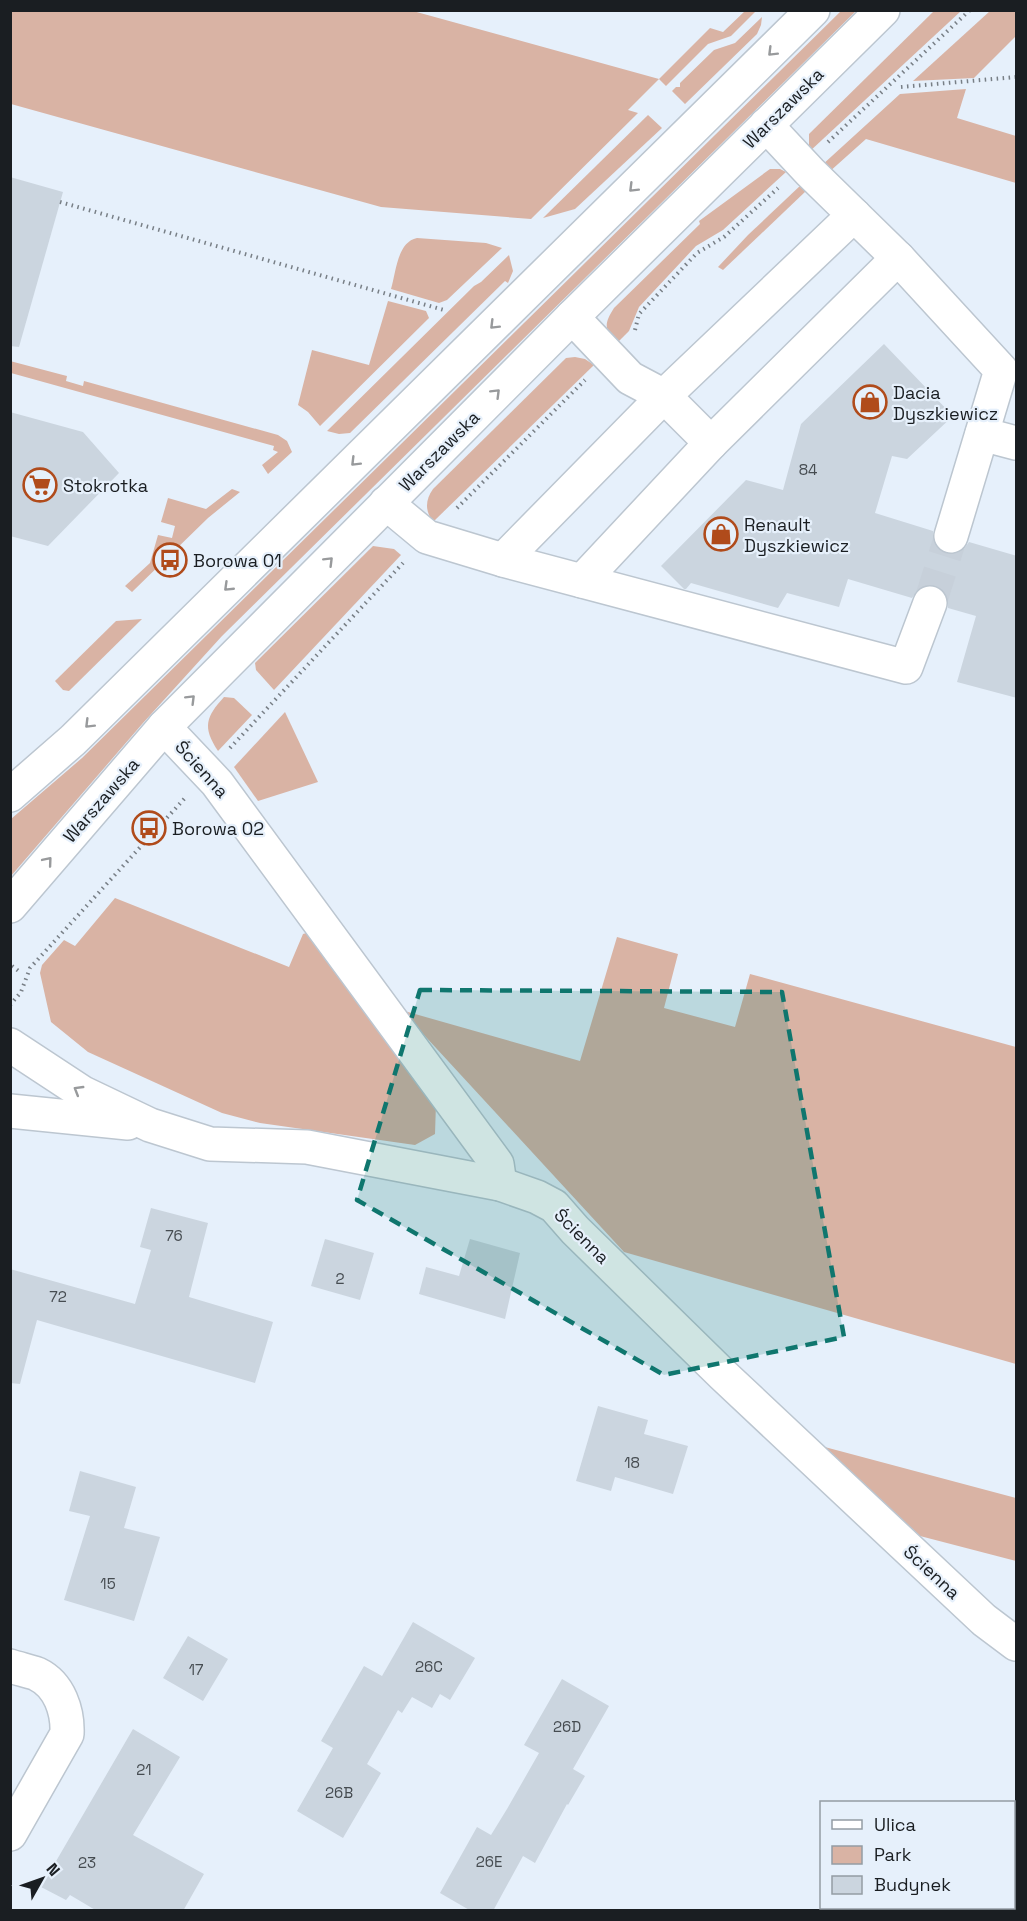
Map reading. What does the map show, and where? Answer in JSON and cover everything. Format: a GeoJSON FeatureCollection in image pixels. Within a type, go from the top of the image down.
{"type":"FeatureCollection","features":[{"type":"Feature","properties":{"kind":"main road"},"geometry":{"type":"LineString","coordinates":[[10,795],[73,740],[813,10]]}},
{"type":"Feature","properties":{"kind":"main road","name":"Warszawska"},"geometry":{"type":"LineString","coordinates":[[10,906],[164,727],[572,317],[883,10]]}},
{"type":"Feature","properties":{"kind":"main road"},"geometry":{"type":"LineString","coordinates":[[766,125],[810,172],[898,258],[1002,369],[951,536]]}},
{"type":"Feature","properties":{"kind":"main road"},"geometry":{"type":"LineString","coordinates":[[503,560],[664,396],[854,215]]}},
{"type":"Feature","properties":{"kind":"main road"},"geometry":{"type":"LineString","coordinates":[[582,581],[711,443],[898,258]]}},
{"type":"Feature","properties":{"kind":"main road"},"geometry":{"type":"LineString","coordinates":[[572,317],[630,378],[664,396],[711,443]]}},
{"type":"Feature","properties":{"kind":"main road"},"geometry":{"type":"LineString","coordinates":[[982,434],[1017,443]]}},
{"type":"Feature","properties":{"kind":"main road"},"geometry":{"type":"LineString","coordinates":[[386,503],[428,537],[503,560],[906,667],[930,603]]}},
{"type":"Feature","properties":{"kind":"main road","name":"Ścienna"},"geometry":{"type":"LineString","coordinates":[[164,727],[217,783],[322,925],[497,1164],[500,1184],[537,1197],[554,1206],[575,1230],[731,1383],[984,1620],[1017,1644]]}},
{"type":"Feature","properties":{"kind":"main road"},"geometry":{"type":"LineString","coordinates":[[10,1045],[83,1093],[150,1125],[210,1144],[307,1147],[500,1184]]}},
{"type":"Feature","properties":{"kind":"main road"},"geometry":{"type":"LineString","coordinates":[[10,1111],[150,1125]]}},
{"type":"Feature","properties":{"kind":"main road"},"geometry":{"type":"LineString","coordinates":[[10,1666],[39,1675],[49,1683],[57,1692],[68,1720],[67,1734],[10,1834]]}},
{"type":"Feature","properties":{"kind":"path"},"geometry":{"type":"LineString","coordinates":[[901,87],[1017,77]]}},
{"type":"Feature","properties":{"kind":"path"},"geometry":{"type":"LineString","coordinates":[[60,202],[444,310]]}},
{"type":"Feature","properties":{"kind":"path"},"geometry":{"type":"LineString","coordinates":[[10,1005],[21,992],[30,969],[189,795]]}},
{"type":"Feature","properties":{"kind":"path"},"geometry":{"type":"LineString","coordinates":[[12,966],[20,972]]}},
{"type":"Feature","properties":{"kind":"highlighted area"},"geometry":{"type":"Polygon","coordinates":[[[420,990],[782,992],[844,1337],[664,1375],[357,1200],[420,990]]]}},
{"type":"Feature","properties":{"kind":"green space"},"geometry":{"type":"Polygon","coordinates":[[[10,11],[413,11],[659,79],[628,110],[638,113],[531,219],[381,207],[11,104],[10,11]]]}},
{"type":"Feature","properties":{"kind":"green space"},"geometry":{"type":"Polygon","coordinates":[[[745,11],[756,11],[731,36],[708,44],[666,86],[659,79],[710,28],[723,32],[745,11]]]}},
{"type":"Feature","properties":{"kind":"green space"},"geometry":{"type":"Polygon","coordinates":[[[841,11],[856,11],[222,636],[143,723],[11,876],[11,819],[82,758],[841,11]]]}},
{"type":"Feature","properties":{"kind":"green space"},"geometry":{"type":"Polygon","coordinates":[[[934,11],[961,11],[809,152],[809,134],[934,11]]]}},
{"type":"Feature","properties":{"kind":"green space"},"geometry":{"type":"Polygon","coordinates":[[[990,11],[1016,11],[1016,36],[974,78],[913,81],[990,11]]]}},
{"type":"Feature","properties":{"kind":"green space"},"geometry":{"type":"Polygon","coordinates":[[[762,17],[757,34],[685,104],[672,91],[680,87],[680,83],[714,50],[735,43],[762,17]]]}},
{"type":"Feature","properties":{"kind":"green space"},"geometry":{"type":"Polygon","coordinates":[[[966,89],[957,118],[1016,136],[1016,183],[866,139],[828,173],[821,166],[900,94],[966,89]]]}},
{"type":"Feature","properties":{"kind":"green space"},"geometry":{"type":"Polygon","coordinates":[[[648,115],[662,128],[575,209],[543,218],[648,115]]]}},
{"type":"Feature","properties":{"kind":"green space"},"geometry":{"type":"Polygon","coordinates":[[[770,169],[780,169],[786,172],[723,230],[696,246],[639,307],[629,331],[616,344],[607,330],[608,318],[614,308],[700,224],[699,221],[770,169]]]}},
{"type":"Feature","properties":{"kind":"green space"},"geometry":{"type":"Polygon","coordinates":[[[802,184],[806,191],[723,270],[718,267],[748,235],[802,184]]]}},
{"type":"Feature","properties":{"kind":"green space"},"geometry":{"type":"Polygon","coordinates":[[[417,238],[486,243],[502,248],[447,300],[439,303],[391,289],[401,252],[405,245],[417,238]]]}},
{"type":"Feature","properties":{"kind":"green space"},"geometry":{"type":"Polygon","coordinates":[[[509,255],[513,271],[508,283],[505,281],[350,433],[339,434],[327,431],[474,286],[509,255]]]}},
{"type":"Feature","properties":{"kind":"green space"},"geometry":{"type":"Polygon","coordinates":[[[388,301],[426,311],[429,318],[320,426],[308,412],[298,405],[312,350],[369,365],[388,301]]]}},
{"type":"Feature","properties":{"kind":"green space"},"geometry":{"type":"Polygon","coordinates":[[[566,358],[585,359],[594,365],[433,522],[428,514],[427,506],[428,497],[433,489],[566,358]]]}},
{"type":"Feature","properties":{"kind":"green space"},"geometry":{"type":"Polygon","coordinates":[[[10,361],[67,376],[66,381],[83,386],[84,381],[278,435],[287,441],[292,452],[268,474],[262,465],[278,452],[273,450],[274,446],[11,373],[10,361]]]}},
{"type":"Feature","properties":{"kind":"green space"},"geometry":{"type":"Polygon","coordinates":[[[232,489],[240,492],[208,518],[132,592],[125,586],[150,563],[158,535],[172,538],[175,526],[161,522],[168,498],[206,509],[232,489]]]}},
{"type":"Feature","properties":{"kind":"green space"},"geometry":{"type":"Polygon","coordinates":[[[373,546],[394,549],[401,555],[274,690],[256,670],[255,663],[373,546]]]}},
{"type":"Feature","properties":{"kind":"green space"},"geometry":{"type":"Polygon","coordinates":[[[142,619],[69,691],[63,690],[55,681],[116,621],[142,619]]]}},
{"type":"Feature","properties":{"kind":"green space"},"geometry":{"type":"Polygon","coordinates":[[[224,697],[234,698],[252,715],[218,751],[210,735],[208,722],[213,710],[224,697]]]}},
{"type":"Feature","properties":{"kind":"green space"},"geometry":{"type":"Polygon","coordinates":[[[285,712],[318,782],[258,801],[234,767],[285,712]]]}},
{"type":"Feature","properties":{"kind":"green space"},"geometry":{"type":"Polygon","coordinates":[[[115,898],[289,967],[303,934],[310,932],[436,1103],[435,1134],[415,1145],[260,1123],[222,1113],[88,1052],[51,1022],[40,973],[42,965],[64,940],[75,946],[115,898]]]}},
{"type":"Feature","properties":{"kind":"green space"},"geometry":{"type":"Polygon","coordinates":[[[617,937],[678,954],[664,1008],[735,1027],[750,974],[1016,1047],[1016,1364],[624,1252],[401,1010],[580,1061],[617,937]]]}},
{"type":"Feature","properties":{"kind":"green space"},"geometry":{"type":"Polygon","coordinates":[[[821,1446],[1016,1498],[1016,1561],[920,1536],[821,1446]]]}},
{"type":"Feature","properties":{"kind":"building"},"geometry":{"type":"Polygon","coordinates":[[[10,177],[63,192],[19,347],[10,346],[10,177]]]}},
{"type":"Feature","properties":{"kind":"building"},"geometry":{"type":"Polygon","coordinates":[[[884,344],[953,416],[907,459],[892,456],[875,513],[933,531],[933,540],[937,548],[946,554],[955,554],[963,550],[969,542],[1017,556],[1017,698],[957,682],[976,616],[948,608],[945,592],[936,585],[919,588],[912,598],[848,579],[839,607],[787,593],[778,608],[691,583],[684,589],[661,566],[746,480],[783,490],[801,424],[884,344]]]}},
{"type":"Feature","properties":{"kind":"building","name":"Stokrotka"},"geometry":{"type":"Polygon","coordinates":[[[10,412],[83,432],[119,473],[48,546],[10,536],[10,412]]]}},
{"type":"Feature","properties":{"kind":"building"},"geometry":{"type":"Polygon","coordinates":[[[151,1208],[208,1223],[189,1297],[273,1322],[255,1383],[37,1320],[20,1384],[10,1383],[10,1269],[135,1304],[151,1250],[140,1247],[151,1208]]]}},
{"type":"Feature","properties":{"kind":"building"},"geometry":{"type":"Polygon","coordinates":[[[325,1239],[374,1253],[360,1300],[311,1286],[325,1239]]]}},
{"type":"Feature","properties":{"kind":"building"},"geometry":{"type":"Polygon","coordinates":[[[470,1239],[520,1253],[505,1319],[419,1294],[426,1267],[459,1276],[470,1239]]]}},
{"type":"Feature","properties":{"kind":"building"},"geometry":{"type":"Polygon","coordinates":[[[598,1406],[648,1420],[644,1434],[688,1446],[673,1494],[615,1477],[611,1491],[576,1481],[598,1406]]]}},
{"type":"Feature","properties":{"kind":"building"},"geometry":{"type":"Polygon","coordinates":[[[80,1471],[136,1487],[124,1528],[160,1537],[134,1621],[64,1600],[90,1516],[69,1511],[80,1471]]]}},
{"type":"Feature","properties":{"kind":"building"},"geometry":{"type":"Polygon","coordinates":[[[413,1622],[475,1658],[450,1700],[440,1694],[432,1708],[412,1697],[402,1713],[398,1710],[367,1764],[381,1773],[343,1838],[297,1811],[333,1748],[321,1741],[364,1666],[382,1676],[413,1622]]]}},
{"type":"Feature","properties":{"kind":"building"},"geometry":{"type":"Polygon","coordinates":[[[188,1636],[228,1659],[203,1701],[163,1678],[188,1636]]]}},
{"type":"Feature","properties":{"kind":"building"},"geometry":{"type":"Polygon","coordinates":[[[562,1679],[609,1706],[573,1769],[585,1776],[535,1863],[523,1856],[493,1911],[471,1911],[440,1893],[477,1827],[491,1835],[539,1753],[524,1745],[562,1679]]]}},
{"type":"Feature","properties":{"kind":"building"},"geometry":{"type":"Polygon","coordinates":[[[133,1729],[180,1757],[133,1835],[204,1874],[183,1911],[97,1911],[70,1895],[66,1900],[41,1887],[133,1729]]]}},
{"type":"Feature","properties":{"kind":"tunnel"},"geometry":{"type":"LineString","coordinates":[[930,603],[951,536]]}},
{"type":"Feature","properties":{"kind":"place","name":"Dacia Dyszkiewicz"},"geometry":{"type":"Point","coordinates":[870,402]}},
{"type":"Feature","properties":{"kind":"place","name":"Stokrotka"},"geometry":{"type":"Point","coordinates":[40,485]}},
{"type":"Feature","properties":{"kind":"place","name":"Renault Dyszkiewicz"},"geometry":{"type":"Point","coordinates":[721,534]}},
{"type":"Feature","properties":{"kind":"place","name":"Borowa 01"},"geometry":{"type":"Point","coordinates":[170,560]}},
{"type":"Feature","properties":{"kind":"place","name":"Borowa 02"},"geometry":{"type":"Point","coordinates":[149,828]}}]}
